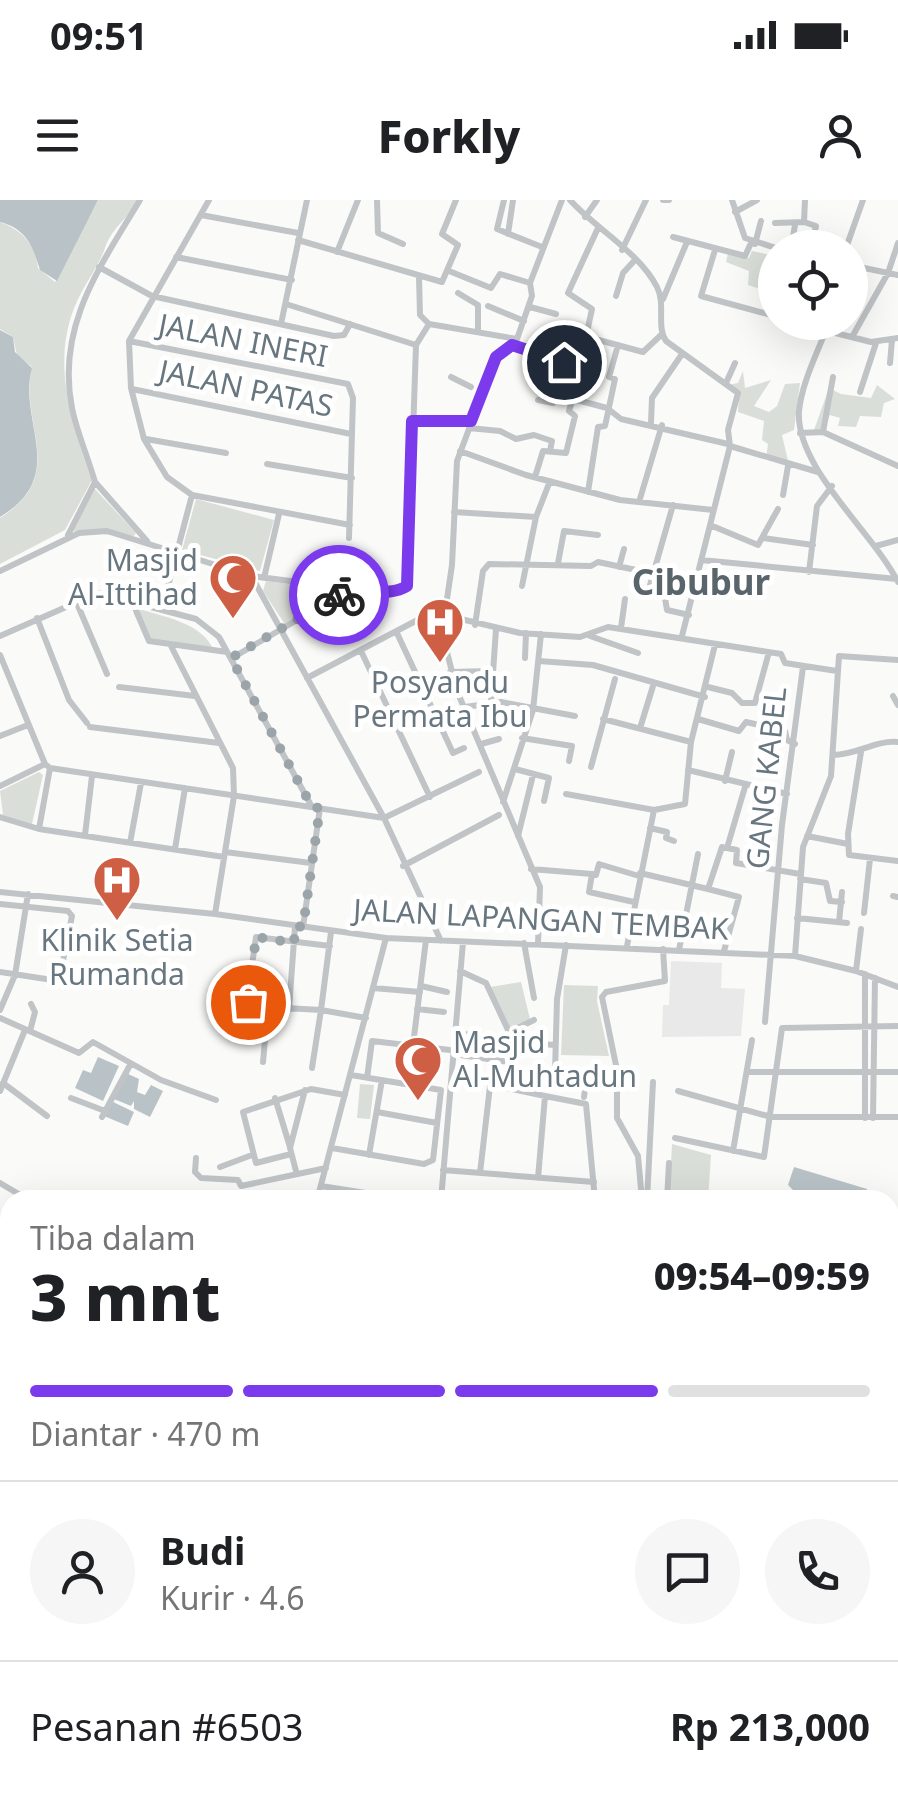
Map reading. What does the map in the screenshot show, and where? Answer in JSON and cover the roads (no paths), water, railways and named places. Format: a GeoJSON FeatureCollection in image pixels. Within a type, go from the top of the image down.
{"type":"FeatureCollection","features":[{"type":"Feature","properties":{"kind":"street"},"geometry":{"type":"LineString","coordinates":[[140,200],[99,267],[74,322],[68,360],[72,408],[95,482],[148,542]]}},
{"type":"Feature","properties":{"kind":"street"},"geometry":{"type":"LineString","coordinates":[[209,200],[129,341],[132,388],[144,439],[166,477],[192,495],[350,525]]}},
{"type":"Feature","properties":{"kind":"street"},"geometry":{"type":"LineString","coordinates":[[281,324],[307,200]]}},
{"type":"Feature","properties":{"kind":"street"},"geometry":{"type":"LineString","coordinates":[[337,252],[358,200]]}},
{"type":"Feature","properties":{"kind":"street"},"geometry":{"type":"LineString","coordinates":[[376,200],[378,233],[403,244]]}},
{"type":"Feature","properties":{"kind":"street"},"geometry":{"type":"LineString","coordinates":[[200,214],[298,237],[442,282],[458,244],[442,234],[456,200]]}},
{"type":"Feature","properties":{"kind":"street"},"geometry":{"type":"LineString","coordinates":[[504,200],[499,230],[542,247]]}},
{"type":"Feature","properties":{"kind":"street"},"geometry":{"type":"LineString","coordinates":[[508,234],[514,200]]}},
{"type":"Feature","properties":{"kind":"street"},"geometry":{"type":"LineString","coordinates":[[538,944],[542,896],[450,672],[444,648],[444,615],[460,451],[496,357],[515,342],[524,321],[530,306],[530,283],[562,200]]}},
{"type":"Feature","properties":{"kind":"street"},"geometry":{"type":"LineString","coordinates":[[570,200],[654,281],[662,300],[662,335],[646,351],[595,339],[587,332],[592,309],[568,294],[598,228]]}},
{"type":"Feature","properties":{"kind":"street"},"geometry":{"type":"LineString","coordinates":[[586,217],[596,200]]}},
{"type":"Feature","properties":{"kind":"street"},"geometry":{"type":"LineString","coordinates":[[622,250],[646,200]]}},
{"type":"Feature","properties":{"kind":"street"},"geometry":{"type":"LineString","coordinates":[[732,200],[740,231],[758,245]]}},
{"type":"Feature","properties":{"kind":"street"},"geometry":{"type":"LineString","coordinates":[[735,212],[757,200]]}},
{"type":"Feature","properties":{"kind":"street"},"geometry":{"type":"LineString","coordinates":[[797,230],[805,200]]}},
{"type":"Feature","properties":{"kind":"street"},"geometry":{"type":"LineString","coordinates":[[852,230],[863,200]]}},
{"type":"Feature","properties":{"kind":"street"},"geometry":{"type":"LineString","coordinates":[[673,237],[747,256],[761,221]]}},
{"type":"Feature","properties":{"kind":"street"},"geometry":{"type":"LineString","coordinates":[[775,223],[799,223],[816,226],[815,230]]}},
{"type":"Feature","properties":{"kind":"street"},"geometry":{"type":"LineString","coordinates":[[662,300],[688,242]]}},
{"type":"Feature","properties":{"kind":"street"},"geometry":{"type":"LineString","coordinates":[[868,306],[888,273],[898,243]]}},
{"type":"Feature","properties":{"kind":"street"},"geometry":{"type":"LineString","coordinates":[[715,250],[701,296],[758,311]]}},
{"type":"Feature","properties":{"kind":"street"},"geometry":{"type":"LineString","coordinates":[[176,257],[292,280]]}},
{"type":"Feature","properties":{"kind":"street"},"geometry":{"type":"LineString","coordinates":[[616,296],[623,273],[634,261]]}},
{"type":"Feature","properties":{"kind":"street"},"geometry":{"type":"LineString","coordinates":[[99,267],[152,296],[337,336],[346,333],[350,324]]}},
{"type":"Feature","properties":{"kind":"street"},"geometry":{"type":"LineString","coordinates":[[868,269],[898,274]]}},
{"type":"Feature","properties":{"kind":"street"},"geometry":{"type":"LineString","coordinates":[[449,272],[491,288],[500,274],[530,283]]}},
{"type":"Feature","properties":{"kind":"street"},"geometry":{"type":"LineString","coordinates":[[419,277],[420,315],[429,324],[465,334],[478,332],[562,359],[560,394],[553,403],[538,400]]}},
{"type":"Feature","properties":{"kind":"street"},"geometry":{"type":"LineString","coordinates":[[458,293],[478,306],[478,332]]}},
{"type":"Feature","properties":{"kind":"street"},"geometry":{"type":"LineString","coordinates":[[286,304],[416,345]]}},
{"type":"Feature","properties":{"kind":"street"},"geometry":{"type":"LineString","coordinates":[[488,306],[524,321]]}},
{"type":"Feature","properties":{"kind":"street"},"geometry":{"type":"LineString","coordinates":[[530,306],[556,314]]}},
{"type":"Feature","properties":{"kind":"street"},"geometry":{"type":"LineString","coordinates":[[0,572],[68,537],[108,531],[251,576],[397,591],[407,586],[416,345],[429,324]]}},
{"type":"Feature","properties":{"kind":"street"},"geometry":{"type":"LineString","coordinates":[[662,335],[739,395],[682,636]]}},
{"type":"Feature","properties":{"kind":"street"},"geometry":{"type":"LineString","coordinates":[[865,340],[876,343],[895,339],[890,363]]}},
{"type":"Feature","properties":{"kind":"street"},"geometry":{"type":"LineString","coordinates":[[822,340],[800,404],[800,433],[818,472],[876,546],[897,580]]}},
{"type":"Feature","properties":{"kind":"street","name":"JALAN INERI"},"geometry":{"type":"LineString","coordinates":[[129,341],[348,384],[352,395],[351,434]]}},
{"type":"Feature","properties":{"kind":"street"},"geometry":{"type":"LineString","coordinates":[[860,392],[876,343]]}},
{"type":"Feature","properties":{"kind":"street"},"geometry":{"type":"LineString","coordinates":[[588,492],[598,428],[605,426],[615,379],[609,377],[618,345]]}},
{"type":"Feature","properties":{"kind":"street"},"geometry":{"type":"LineString","coordinates":[[650,423],[652,398],[682,354]]}},
{"type":"Feature","properties":{"kind":"street"},"geometry":{"type":"LineString","coordinates":[[726,383],[735,363]]}},
{"type":"Feature","properties":{"kind":"street"},"geometry":{"type":"LineString","coordinates":[[451,377],[471,387]]}},
{"type":"Feature","properties":{"kind":"street"},"geometry":{"type":"LineString","coordinates":[[824,432],[833,377]]}},
{"type":"Feature","properties":{"kind":"street","name":"JALAN PATAS"},"geometry":{"type":"LineString","coordinates":[[132,388],[351,434]]}},
{"type":"Feature","properties":{"kind":"street"},"geometry":{"type":"LineString","coordinates":[[560,394],[607,408],[621,419],[662,425],[818,472]]}},
{"type":"Feature","properties":{"kind":"street"},"geometry":{"type":"LineString","coordinates":[[535,477],[542,452],[566,452],[575,416],[569,412],[572,398]]}},
{"type":"Feature","properties":{"kind":"street"},"geometry":{"type":"LineString","coordinates":[[412,421],[470,424],[516,439],[534,434],[552,441],[550,451]]}},
{"type":"Feature","properties":{"kind":"street"},"geometry":{"type":"LineString","coordinates":[[639,502],[662,425]]}},
{"type":"Feature","properties":{"kind":"street"},"geometry":{"type":"LineString","coordinates":[[800,433],[824,432],[898,466]]}},
{"type":"Feature","properties":{"kind":"street"},"geometry":{"type":"LineString","coordinates":[[349,538],[351,434]]}},
{"type":"Feature","properties":{"kind":"street"},"geometry":{"type":"LineString","coordinates":[[144,439],[226,453]]}},
{"type":"Feature","properties":{"kind":"street"},"geometry":{"type":"LineString","coordinates":[[460,451],[588,492],[713,510]]}},
{"type":"Feature","properties":{"kind":"street"},"geometry":{"type":"LineString","coordinates":[[267,464],[352,478]]}},
{"type":"Feature","properties":{"kind":"street"},"geometry":{"type":"LineString","coordinates":[[783,495],[788,466]]}},
{"type":"Feature","properties":{"kind":"street"},"geometry":{"type":"LineString","coordinates":[[522,586],[536,517],[550,481]]}},
{"type":"Feature","properties":{"kind":"street"},"geometry":{"type":"LineString","coordinates":[[68,537],[95,482]]}},
{"type":"Feature","properties":{"kind":"street"},"geometry":{"type":"LineString","coordinates":[[810,572],[818,502],[832,486]]}},
{"type":"Feature","properties":{"kind":"street"},"geometry":{"type":"LineString","coordinates":[[162,610],[192,495]]}},
{"type":"Feature","properties":{"kind":"street"},"geometry":{"type":"LineString","coordinates":[[673,505],[648,594],[666,598],[667,610],[689,616]]}},
{"type":"Feature","properties":{"kind":"street"},"geometry":{"type":"LineString","coordinates":[[760,542],[778,509]]}},
{"type":"Feature","properties":{"kind":"street"},"geometry":{"type":"LineString","coordinates":[[454,512],[536,517]]}},
{"type":"Feature","properties":{"kind":"street"},"geometry":{"type":"LineString","coordinates":[[264,578],[279,514]]}},
{"type":"Feature","properties":{"kind":"street"},"geometry":{"type":"LineString","coordinates":[[710,525],[760,542],[814,545]]}},
{"type":"Feature","properties":{"kind":"street"},"geometry":{"type":"LineString","coordinates":[[558,563],[564,531],[598,535]]}},
{"type":"Feature","properties":{"kind":"street"},"geometry":{"type":"LineString","coordinates":[[876,546],[898,540]]}},
{"type":"Feature","properties":{"kind":"street"},"geometry":{"type":"LineString","coordinates":[[619,567],[624,548]]}},
{"type":"Feature","properties":{"kind":"street"},"geometry":{"type":"LineString","coordinates":[[701,560],[897,580]]}},
{"type":"Feature","properties":{"kind":"street"},"geometry":{"type":"LineString","coordinates":[[475,626],[486,566],[596,563],[655,574]]}},
{"type":"Feature","properties":{"kind":"street"},"geometry":{"type":"LineString","coordinates":[[251,576],[384,818],[441,941]]}},
{"type":"Feature","properties":{"kind":"street"},"geometry":{"type":"LineString","coordinates":[[132,600],[149,641],[230,655],[352,588]]}},
{"type":"Feature","properties":{"kind":"street"},"geometry":{"type":"LineString","coordinates":[[0,636],[98,593],[196,619],[219,637],[316,807],[311,864],[294,943],[289,1009]]}},
{"type":"Feature","properties":{"kind":"street"},"geometry":{"type":"LineString","coordinates":[[620,628],[625,600]]}},
{"type":"Feature","properties":{"kind":"street"},"geometry":{"type":"LineString","coordinates":[[76,602],[107,674]]}},
{"type":"Feature","properties":{"kind":"street"},"geometry":{"type":"LineString","coordinates":[[307,678],[426,615]]}},
{"type":"Feature","properties":{"kind":"street"},"geometry":{"type":"LineString","coordinates":[[444,615],[496,630],[590,636],[638,654]]}},
{"type":"Feature","properties":{"kind":"street"},"geometry":{"type":"LineString","coordinates":[[37,618],[69,700],[88,725],[219,743]]}},
{"type":"Feature","properties":{"kind":"street"},"geometry":{"type":"LineString","coordinates":[[590,636],[603,627],[682,636],[782,654],[783,662],[837,671]]}},
{"type":"Feature","properties":{"kind":"street"},"geometry":{"type":"LineString","coordinates":[[491,702],[496,630]]}},
{"type":"Feature","properties":{"kind":"street"},"geometry":{"type":"LineString","coordinates":[[396,631],[452,753],[464,748]]}},
{"type":"Feature","properties":{"kind":"street"},"geometry":{"type":"LineString","coordinates":[[525,658],[526,633]]}},
{"type":"Feature","properties":{"kind":"street"},"geometry":{"type":"LineString","coordinates":[[503,802],[533,710],[541,634]]}},
{"type":"Feature","properties":{"kind":"street"},"geometry":{"type":"LineString","coordinates":[[566,794],[654,810],[684,804],[691,742],[708,687],[715,644]]}},
{"type":"Feature","properties":{"kind":"street"},"geometry":{"type":"LineString","coordinates":[[172,646],[231,761],[234,796],[215,914]]}},
{"type":"Feature","properties":{"kind":"street"},"geometry":{"type":"LineString","coordinates":[[361,651],[430,797]]}},
{"type":"Feature","properties":{"kind":"street"},"geometry":{"type":"LineString","coordinates":[[708,687],[732,693],[742,704],[755,703],[769,652]]}},
{"type":"Feature","properties":{"kind":"street"},"geometry":{"type":"LineString","coordinates":[[0,654],[48,766],[39,828]]}},
{"type":"Feature","properties":{"kind":"street"},"geometry":{"type":"LineString","coordinates":[[795,956],[806,836],[824,798],[833,755],[838,656],[898,660]]}},
{"type":"Feature","properties":{"kind":"street"},"geometry":{"type":"LineString","coordinates":[[539,661],[593,665],[705,697]]}},
{"type":"Feature","properties":{"kind":"street","name":"GANG KABEL"},"geometry":{"type":"LineString","coordinates":[[764,1022],[803,667]]}},
{"type":"Feature","properties":{"kind":"street"},"geometry":{"type":"LineString","coordinates":[[450,672],[491,671]]}},
{"type":"Feature","properties":{"kind":"street"},"geometry":{"type":"LineString","coordinates":[[591,766],[615,679]]}},
{"type":"Feature","properties":{"kind":"street"},"geometry":{"type":"LineString","coordinates":[[0,688],[12,683]]}},
{"type":"Feature","properties":{"kind":"street"},"geometry":{"type":"LineString","coordinates":[[641,725],[653,686]]}},
{"type":"Feature","properties":{"kind":"street"},"geometry":{"type":"LineString","coordinates":[[118,687],[195,696]]}},
{"type":"Feature","properties":{"kind":"street"},"geometry":{"type":"LineString","coordinates":[[894,696],[898,705]]}},
{"type":"Feature","properties":{"kind":"street"},"geometry":{"type":"LineString","coordinates":[[465,706],[491,702],[575,716]]}},
{"type":"Feature","properties":{"kind":"street"},"geometry":{"type":"LineString","coordinates":[[602,718],[641,725],[691,742]]}},
{"type":"Feature","properties":{"kind":"street"},"geometry":{"type":"LineString","coordinates":[[698,719],[739,731],[746,722],[772,727],[785,731],[786,740],[795,744]]}},
{"type":"Feature","properties":{"kind":"street"},"geometry":{"type":"LineString","coordinates":[[0,736],[28,725]]}},
{"type":"Feature","properties":{"kind":"street"},"geometry":{"type":"LineString","coordinates":[[522,738],[572,746],[569,761]]}},
{"type":"Feature","properties":{"kind":"street"},"geometry":{"type":"LineString","coordinates":[[481,744],[499,739]]}},
{"type":"Feature","properties":{"kind":"street"},"geometry":{"type":"LineString","coordinates":[[833,755],[861,752],[874,743],[898,742]]}},
{"type":"Feature","properties":{"kind":"street"},"geometry":{"type":"LineString","coordinates":[[724,781],[732,752]]}},
{"type":"Feature","properties":{"kind":"street"},"geometry":{"type":"LineString","coordinates":[[861,752],[848,844],[850,856],[898,861]]}},
{"type":"Feature","properties":{"kind":"street"},"geometry":{"type":"LineString","coordinates":[[0,786],[48,766],[92,776],[384,818],[479,772]]}},
{"type":"Feature","properties":{"kind":"street"},"geometry":{"type":"LineString","coordinates":[[515,770],[549,778],[544,801]]}},
{"type":"Feature","properties":{"kind":"street"},"geometry":{"type":"LineString","coordinates":[[688,770],[745,787],[788,794]]}},
{"type":"Feature","properties":{"kind":"street"},"geometry":{"type":"LineString","coordinates":[[517,838],[534,775]]}},
{"type":"Feature","properties":{"kind":"street"},"geometry":{"type":"LineString","coordinates":[[85,835],[92,776]]}},
{"type":"Feature","properties":{"kind":"street"},"geometry":{"type":"LineString","coordinates":[[130,843],[141,782]]}},
{"type":"Feature","properties":{"kind":"street"},"geometry":{"type":"LineString","coordinates":[[726,848],[745,787]]}},
{"type":"Feature","properties":{"kind":"street"},"geometry":{"type":"LineString","coordinates":[[175,850],[185,788]]}},
{"type":"Feature","properties":{"kind":"street"},"geometry":{"type":"LineString","coordinates":[[627,946],[654,810]]}},
{"type":"Feature","properties":{"kind":"street"},"geometry":{"type":"LineString","coordinates":[[403,866],[499,814]]}},
{"type":"Feature","properties":{"kind":"street"},"geometry":{"type":"LineString","coordinates":[[0,816],[39,828],[175,850],[311,864]]}},
{"type":"Feature","properties":{"kind":"street"},"geometry":{"type":"LineString","coordinates":[[650,828],[667,832],[666,838],[674,840]]}},
{"type":"Feature","properties":{"kind":"street"},"geometry":{"type":"LineString","coordinates":[[806,836],[848,844]]}},
{"type":"Feature","properties":{"kind":"street"},"geometry":{"type":"LineString","coordinates":[[708,889],[719,850],[726,848],[738,851],[736,864],[826,883],[830,900],[842,902]]}},
{"type":"Feature","properties":{"kind":"street"},"geometry":{"type":"LineString","coordinates":[[678,950],[698,854]]}},
{"type":"Feature","properties":{"kind":"street"},"geometry":{"type":"LineString","coordinates":[[864,913],[870,859]]}},
{"type":"Feature","properties":{"kind":"street"},"geometry":{"type":"LineString","coordinates":[[531,869],[596,874],[598,864],[739,897],[724,951]]}},
{"type":"Feature","properties":{"kind":"street"},"geometry":{"type":"LineString","coordinates":[[592,874],[589,892],[634,902]]}},
{"type":"Feature","properties":{"kind":"street","name":"JALAN LAPANGAN TEMBAK"},"geometry":{"type":"LineString","coordinates":[[0,892],[215,914],[386,938],[795,956],[856,970],[898,987]]}},
{"type":"Feature","properties":{"kind":"street"},"geometry":{"type":"LineString","coordinates":[[797,918],[843,922],[842,892]]}},
{"type":"Feature","properties":{"kind":"street"},"geometry":{"type":"LineString","coordinates":[[0,1010],[15,974],[28,894]]}},
{"type":"Feature","properties":{"kind":"street"},"geometry":{"type":"LineString","coordinates":[[0,904],[72,914],[64,969],[56,982],[0,972]]}},
{"type":"Feature","properties":{"kind":"street"},"geometry":{"type":"LineString","coordinates":[[856,970],[861,929]]}},
{"type":"Feature","properties":{"kind":"street"},"geometry":{"type":"LineString","coordinates":[[312,1068],[332,932]]}},
{"type":"Feature","properties":{"kind":"street"},"geometry":{"type":"LineString","coordinates":[[330,946],[258,936],[248,1000],[253,1006],[321,1010],[366,1018]]}},
{"type":"Feature","properties":{"kind":"street"},"geometry":{"type":"LineString","coordinates":[[320,1190],[386,938]]}},
{"type":"Feature","properties":{"kind":"street"},"geometry":{"type":"LineString","coordinates":[[413,1045],[426,940]]}},
{"type":"Feature","properties":{"kind":"street"},"geometry":{"type":"LineString","coordinates":[[442,1190],[463,942]]}},
{"type":"Feature","properties":{"kind":"street"},"geometry":{"type":"LineString","coordinates":[[524,944],[534,998]]}},
{"type":"Feature","properties":{"kind":"street"},"geometry":{"type":"LineString","coordinates":[[566,945],[556,1045],[557,1074],[586,1081],[594,1190]]}},
{"type":"Feature","properties":{"kind":"street"},"geometry":{"type":"LineString","coordinates":[[643,1190],[638,1156],[617,1118],[617,1070],[602,997],[606,992],[665,981],[663,950]]}},
{"type":"Feature","properties":{"kind":"street"},"geometry":{"type":"LineString","coordinates":[[460,971],[486,983],[509,1032],[507,1088],[585,1100]]}},
{"type":"Feature","properties":{"kind":"street"},"geometry":{"type":"LineString","coordinates":[[865,974],[869,1118]]}},
{"type":"Feature","properties":{"kind":"street"},"geometry":{"type":"LineString","coordinates":[[867,1029],[874,978]]}},
{"type":"Feature","properties":{"kind":"street"},"geometry":{"type":"LineString","coordinates":[[373,988],[447,992]]}},
{"type":"Feature","properties":{"kind":"street"},"geometry":{"type":"LineString","coordinates":[[31,1004],[35,1012],[2,1087],[47,1116]]}},
{"type":"Feature","properties":{"kind":"street"},"geometry":{"type":"LineString","coordinates":[[263,1062],[268,1007]]}},
{"type":"Feature","properties":{"kind":"street"},"geometry":{"type":"LineString","coordinates":[[417,1009],[444,1012]]}},
{"type":"Feature","properties":{"kind":"street"},"geometry":{"type":"LineString","coordinates":[[0,1018],[82,1053],[94,1042],[130,1065],[216,1100]]}},
{"type":"Feature","properties":{"kind":"street"},"geometry":{"type":"LineString","coordinates":[[509,1032],[534,1020]]}},
{"type":"Feature","properties":{"kind":"street"},"geometry":{"type":"LineString","coordinates":[[675,1138],[764,1157],[782,1028],[898,1026]]}},
{"type":"Feature","properties":{"kind":"street"},"geometry":{"type":"LineString","coordinates":[[455,1034],[484,1036]]}},
{"type":"Feature","properties":{"kind":"street"},"geometry":{"type":"LineString","coordinates":[[733,1151],[752,1040]]}},
{"type":"Feature","properties":{"kind":"street"},"geometry":{"type":"LineString","coordinates":[[367,1078],[372,1041],[509,1062]]}},
{"type":"Feature","properties":{"kind":"street"},"geometry":{"type":"LineString","coordinates":[[510,1042],[556,1045]]}},
{"type":"Feature","properties":{"kind":"street"},"geometry":{"type":"LineString","coordinates":[[428,1086],[434,1049]]}},
{"type":"Feature","properties":{"kind":"street"},"geometry":{"type":"LineString","coordinates":[[480,1173],[493,1060]]}},
{"type":"Feature","properties":{"kind":"street"},"geometry":{"type":"LineString","coordinates":[[71,1098],[104,1114],[130,1065]]}},
{"type":"Feature","properties":{"kind":"street"},"geometry":{"type":"LineString","coordinates":[[747,1072],[898,1072]]}},
{"type":"Feature","properties":{"kind":"street"},"geometry":{"type":"LineString","coordinates":[[332,1148],[430,1164],[442,1094],[428,1086],[350,1075]]}},
{"type":"Feature","properties":{"kind":"street"},"geometry":{"type":"LineString","coordinates":[[369,1155],[382,1080]]}},
{"type":"Feature","properties":{"kind":"street"},"geometry":{"type":"LineString","coordinates":[[645,1190],[654,1082]]}},
{"type":"Feature","properties":{"kind":"street"},"geometry":{"type":"LineString","coordinates":[[290,1151],[258,1163],[252,1155],[244,1111],[305,1090],[345,1095]]}},
{"type":"Feature","properties":{"kind":"street"},"geometry":{"type":"LineString","coordinates":[[290,1151],[305,1090]]}},
{"type":"Feature","properties":{"kind":"street"},"geometry":{"type":"LineString","coordinates":[[678,1091],[771,1117],[898,1118]]}},
{"type":"Feature","properties":{"kind":"street"},"geometry":{"type":"LineString","coordinates":[[538,1178],[546,1096]]}},
{"type":"Feature","properties":{"kind":"street"},"geometry":{"type":"LineString","coordinates":[[275,1098],[296,1172]]}},
{"type":"Feature","properties":{"kind":"street"},"geometry":{"type":"LineString","coordinates":[[376,1112],[437,1123]]}},
{"type":"Feature","properties":{"kind":"street"},"geometry":{"type":"LineString","coordinates":[[220,1167],[252,1155]]}},
{"type":"Feature","properties":{"kind":"street"},"geometry":{"type":"LineString","coordinates":[[196,1158],[199,1177],[238,1180],[241,1186],[326,1168]]}},
{"type":"Feature","properties":{"kind":"street"},"geometry":{"type":"LineString","coordinates":[[668,1190],[669,1163]]}},
{"type":"Feature","properties":{"kind":"street"},"geometry":{"type":"LineString","coordinates":[[443,1170],[594,1182]]}},
{"type":"Feature","properties":{"kind":"street"},"geometry":{"type":"LineString","coordinates":[[321,1186],[341,1190]]}},
{"type":"Feature","properties":{"kind":"place","name":"Masjid Al-Ittihad"},"geometry":{"type":"Point","coordinates":[233,620]}},
{"type":"Feature","properties":{"kind":"place","name":"Posyandu Permata Ibu"},"geometry":{"type":"Point","coordinates":[440,664]}},
{"type":"Feature","properties":{"kind":"place","name":"Klinik Setia Rumanda"},"geometry":{"type":"Point","coordinates":[117,922]}},
{"type":"Feature","properties":{"kind":"place","name":"Masjid Al-Muhtadun"},"geometry":{"type":"Point","coordinates":[418,1102]}},
{"type":"Feature","properties":{"kind":"district","name":"Cibubur"},"geometry":{"type":"Point","coordinates":[701,583]}}]}
